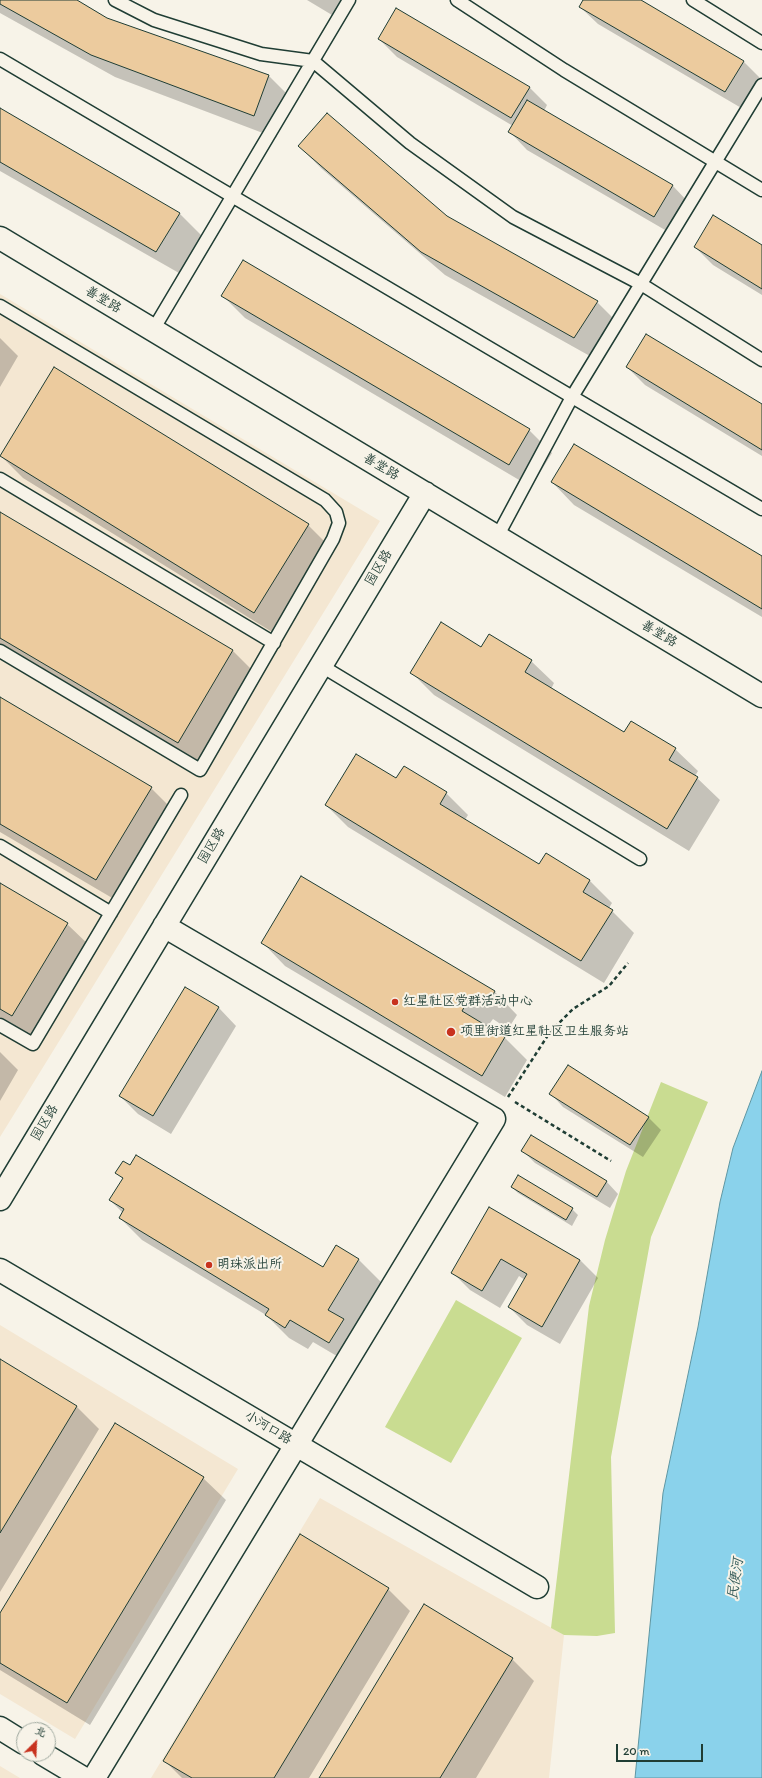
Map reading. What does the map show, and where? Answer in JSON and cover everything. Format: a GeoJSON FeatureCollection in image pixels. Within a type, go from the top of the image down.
{"type":"FeatureCollection","features":[{"type":"Feature","properties":{"kind":"street","name":"善堂路"},"geometry":{"type":"LineString","coordinates":[[0,238],[762,696]]}},
{"type":"Feature","properties":{"kind":"street","name":"园区路"},"geometry":{"type":"LineString","coordinates":[[0,1199],[320,665],[425,493]]}},
{"type":"Feature","properties":{"kind":"street"},"geometry":{"type":"LineString","coordinates":[[94,1778],[494,1119],[164,926]]}},
{"type":"Feature","properties":{"kind":"street","name":"小河口路"},"geometry":{"type":"LineString","coordinates":[[0,1270],[537,1587]]}},
{"type":"Feature","properties":{"kind":"street"},"geometry":{"type":"LineString","coordinates":[[0,1728],[16,1738]]}},
{"type":"Feature","properties":{"kind":"street"},"geometry":{"type":"LineString","coordinates":[[56,1762],[83,1778]]}},
{"type":"Feature","properties":{"kind":"lane"},"geometry":{"type":"LineString","coordinates":[[115,0],[154,20],[261,54],[313,61],[410,143],[513,217],[641,284],[762,360]]}},
{"type":"Feature","properties":{"kind":"lane"},"geometry":{"type":"LineString","coordinates":[[153,330],[349,0]]}},
{"type":"Feature","properties":{"kind":"lane"},"geometry":{"type":"LineString","coordinates":[[457,0],[564,70],[762,190]]}},
{"type":"Feature","properties":{"kind":"lane"},"geometry":{"type":"LineString","coordinates":[[693,0],[762,43]]}},
{"type":"Feature","properties":{"kind":"lane"},"geometry":{"type":"LineString","coordinates":[[0,59],[762,509]]}},
{"type":"Feature","properties":{"kind":"lane"},"geometry":{"type":"LineString","coordinates":[[497,537],[572,397],[762,85]]}},
{"type":"Feature","properties":{"kind":"lane"},"geometry":{"type":"LineString","coordinates":[[0,306],[325,500],[336,512],[339,523],[333,539],[200,770],[0,651]]}},
{"type":"Feature","properties":{"kind":"lane"},"geometry":{"type":"LineString","coordinates":[[0,479],[274,643]]}},
{"type":"Feature","properties":{"kind":"lane"},"geometry":{"type":"LineString","coordinates":[[320,665],[640,859]]}},
{"type":"Feature","properties":{"kind":"lane"},"geometry":{"type":"LineString","coordinates":[[0,1025],[33,1044],[181,795]]}},
{"type":"Feature","properties":{"kind":"lane"},"geometry":{"type":"LineString","coordinates":[[0,846],[111,913]]}},
{"type":"Feature","properties":{"kind":"path"},"geometry":{"type":"LineString","coordinates":[[494,1119],[550,1032],[573,1009],[609,986],[628,963]]}},
{"type":"Feature","properties":{"kind":"path"},"geometry":{"type":"LineString","coordinates":[[507,1098],[611,1161]]}},
{"type":"Feature","properties":{"kind":"shaded area"},"geometry":{"type":"Polygon","coordinates":[[[0,294],[380,521],[0,1137],[0,294]]]}},
{"type":"Feature","properties":{"kind":"shaded area"},"geometry":{"type":"Polygon","coordinates":[[[0,1325],[238,1469],[75,1739],[56,1728],[56,1722],[47,1722],[0,1694],[0,1325]]]}},
{"type":"Feature","properties":{"kind":"shaded area"},"geometry":{"type":"Polygon","coordinates":[[[320,1498],[564,1635],[549,1778],[151,1778],[320,1498]]]}},
{"type":"Feature","properties":{"kind":"shaded area"},"geometry":{"type":"Polygon","coordinates":[[[0,1766],[20,1778],[0,1778],[0,1766]]]}},
{"type":"Feature","properties":{"kind":"green space"},"geometry":{"type":"Polygon","coordinates":[[[661,1082],[708,1102],[651,1237],[611,1457],[615,1633],[597,1636],[564,1635],[551,1628],[589,1306],[605,1240],[626,1171],[661,1082]]]}},
{"type":"Feature","properties":{"kind":"green space"},"geometry":{"type":"Polygon","coordinates":[[[456,1300],[522,1338],[451,1463],[385,1427],[456,1300]]]}},
{"type":"Feature","properties":{"kind":"water","name":"民便河"},"geometry":{"type":"Polygon","coordinates":[[[762,1071],[762,1778],[635,1778],[663,1493],[698,1327],[720,1202],[733,1148],[762,1071]]]}},
{"type":"Feature","properties":{"kind":"building"},"geometry":{"type":"Polygon","coordinates":[[[0,0],[77,0],[107,18],[269,75],[254,116],[91,55],[0,4],[0,0]]]}},
{"type":"Feature","properties":{"kind":"building"},"geometry":{"type":"Polygon","coordinates":[[[583,0],[641,0],[744,61],[725,92],[579,7],[583,0]]]}},
{"type":"Feature","properties":{"kind":"building"},"geometry":{"type":"Polygon","coordinates":[[[396,8],[530,87],[511,118],[378,39],[396,8]]]}},
{"type":"Feature","properties":{"kind":"building"},"geometry":{"type":"Polygon","coordinates":[[[527,100],[673,185],[654,217],[508,132],[527,100]]]}},
{"type":"Feature","properties":{"kind":"building"},"geometry":{"type":"Polygon","coordinates":[[[0,108],[180,213],[156,252],[0,162],[0,108]]]}},
{"type":"Feature","properties":{"kind":"building"},"geometry":{"type":"Polygon","coordinates":[[[327,113],[447,216],[598,301],[574,338],[421,252],[298,146],[327,113]]]}},
{"type":"Feature","properties":{"kind":"building"},"geometry":{"type":"Polygon","coordinates":[[[713,215],[762,245],[762,289],[694,247],[713,215]]]}},
{"type":"Feature","properties":{"kind":"building"},"geometry":{"type":"Polygon","coordinates":[[[243,260],[530,429],[509,465],[221,296],[243,260]]]}},
{"type":"Feature","properties":{"kind":"building"},"geometry":{"type":"Polygon","coordinates":[[[646,334],[762,404],[762,450],[626,367],[646,334]]]}},
{"type":"Feature","properties":{"kind":"building"},"geometry":{"type":"Polygon","coordinates":[[[54,367],[309,524],[254,613],[0,456],[54,367]]]}},
{"type":"Feature","properties":{"kind":"building"},"geometry":{"type":"Polygon","coordinates":[[[574,444],[762,556],[762,609],[551,482],[574,444]]]}},
{"type":"Feature","properties":{"kind":"building"},"geometry":{"type":"Polygon","coordinates":[[[0,512],[233,650],[178,743],[0,638],[0,512]]]}},
{"type":"Feature","properties":{"kind":"building"},"geometry":{"type":"Polygon","coordinates":[[[441,622],[481,647],[489,634],[532,660],[525,672],[624,732],[631,721],[676,748],[669,760],[698,777],[667,829],[410,673],[441,622]]]}},
{"type":"Feature","properties":{"kind":"building"},"geometry":{"type":"Polygon","coordinates":[[[0,697],[152,787],[96,880],[0,824],[0,697]]]}},
{"type":"Feature","properties":{"kind":"building"},"geometry":{"type":"Polygon","coordinates":[[[356,754],[396,778],[404,766],[447,792],[440,804],[539,864],[546,853],[590,880],[583,892],[613,910],[581,961],[325,805],[356,754]]]}},
{"type":"Feature","properties":{"kind":"building"},"geometry":{"type":"Polygon","coordinates":[[[301,876],[495,991],[486,1007],[470,997],[462,1011],[505,1037],[482,1076],[261,943],[301,876]]]}},
{"type":"Feature","properties":{"kind":"building"},"geometry":{"type":"Polygon","coordinates":[[[0,883],[68,923],[12,1016],[0,1009],[0,883]]]}},
{"type":"Feature","properties":{"kind":"building"},"geometry":{"type":"Polygon","coordinates":[[[185,987],[219,1007],[153,1116],[119,1096],[185,987]]]}},
{"type":"Feature","properties":{"kind":"building"},"geometry":{"type":"Polygon","coordinates":[[[568,1065],[649,1117],[630,1145],[549,1094],[568,1065]]]}},
{"type":"Feature","properties":{"kind":"building"},"geometry":{"type":"Polygon","coordinates":[[[531,1135],[607,1181],[597,1197],[521,1151],[531,1135]]]}},
{"type":"Feature","properties":{"kind":"building"},"geometry":{"type":"Polygon","coordinates":[[[136,1155],[323,1267],[336,1245],[359,1259],[328,1310],[344,1319],[329,1343],[290,1320],[285,1328],[265,1315],[269,1309],[119,1218],[124,1209],[109,1200],[123,1178],[115,1173],[123,1161],[130,1165],[136,1155]]]}},
{"type":"Feature","properties":{"kind":"building"},"geometry":{"type":"Polygon","coordinates":[[[518,1175],[573,1208],[566,1220],[511,1187],[518,1175]]]}},
{"type":"Feature","properties":{"kind":"building"},"geometry":{"type":"Polygon","coordinates":[[[489,1207],[580,1260],[542,1327],[508,1307],[527,1274],[501,1259],[482,1291],[451,1273],[489,1207]]]}},
{"type":"Feature","properties":{"kind":"building"},"geometry":{"type":"Polygon","coordinates":[[[0,1359],[77,1406],[0,1533],[0,1359]]]}},
{"type":"Feature","properties":{"kind":"building"},"geometry":{"type":"Polygon","coordinates":[[[115,1423],[204,1477],[67,1703],[0,1663],[0,1613],[115,1423]]]}},
{"type":"Feature","properties":{"kind":"building"},"geometry":{"type":"Polygon","coordinates":[[[300,1534],[389,1588],[274,1778],[192,1778],[163,1761],[300,1534]]]}},
{"type":"Feature","properties":{"kind":"building"},"geometry":{"type":"Polygon","coordinates":[[[424,1604],[513,1658],[440,1778],[319,1778],[424,1604]]]}},
{"type":"Feature","properties":{"kind":"place","name":"红星社区党群活动中心"},"geometry":{"type":"Point","coordinates":[395,1002]}},
{"type":"Feature","properties":{"kind":"place","name":"项里街道红星社区卫生服务站"},"geometry":{"type":"Point","coordinates":[451,1032]}},
{"type":"Feature","properties":{"kind":"place","name":"明珠派出所"},"geometry":{"type":"Point","coordinates":[209,1265]}}]}
